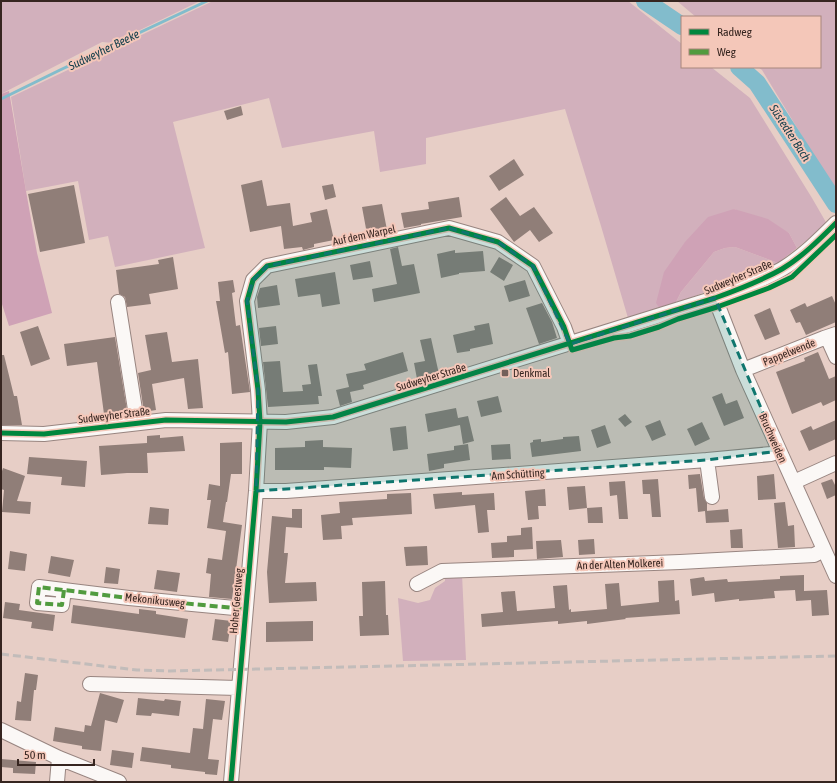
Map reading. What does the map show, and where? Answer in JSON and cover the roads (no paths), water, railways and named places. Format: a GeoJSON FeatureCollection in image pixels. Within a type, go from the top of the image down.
{"type":"FeatureCollection","features":[{"type":"Feature","properties":{"kind":"street","name":"Sudweyher Straße"},"geometry":{"type":"LineString","coordinates":[[1,433],[44,434],[137,422],[166,420],[286,422],[339,416],[714,298],[756,282],[797,259],[836,223]]}},
{"type":"Feature","properties":{"kind":"street","name":"Auf dem Warpel"},"geometry":{"type":"LineString","coordinates":[[260,422],[258,390],[247,301],[253,280],[267,266],[449,228],[498,242],[533,266],[564,327],[570,344]]}},
{"type":"Feature","properties":{"kind":"street","name":"Bruchweiden"},"geometry":{"type":"LineString","coordinates":[[714,298],[743,370],[836,576]]}},
{"type":"Feature","properties":{"kind":"street"},"geometry":{"type":"LineString","coordinates":[[118,302],[137,422]]}},
{"type":"Feature","properties":{"kind":"street","name":"Pappelwende"},"geometry":{"type":"LineString","coordinates":[[743,370],[832,336]]}},
{"type":"Feature","properties":{"kind":"street"},"geometry":{"type":"LineString","coordinates":[[832,336],[836,357]]}},
{"type":"Feature","properties":{"kind":"street","name":"Hoher Geestweg"},"geometry":{"type":"LineString","coordinates":[[231,782],[256,491],[260,422]]}},
{"type":"Feature","properties":{"kind":"street","name":"Am Schütting"},"geometry":{"type":"LineString","coordinates":[[256,491],[286,491],[707,460],[771,454],[779,451]]}},
{"type":"Feature","properties":{"kind":"street"},"geometry":{"type":"LineString","coordinates":[[707,460],[712,497]]}},
{"type":"Feature","properties":{"kind":"street"},"geometry":{"type":"LineString","coordinates":[[794,482],[836,463]]}},
{"type":"Feature","properties":{"kind":"street","name":"An der Alten Molkerei"},"geometry":{"type":"LineString","coordinates":[[417,584],[442,571],[680,562],[814,554],[824,550]]}},
{"type":"Feature","properties":{"kind":"street","name":"Mekonikusweg"},"geometry":{"type":"LineString","coordinates":[[64,590],[245,609]]}},
{"type":"Feature","properties":{"kind":"street"},"geometry":{"type":"LineString","coordinates":[[90,684],[238,688]]}},
{"type":"Feature","properties":{"kind":"street"},"geometry":{"type":"LineString","coordinates":[[1,730],[59,758],[119,782]]}},
{"type":"Feature","properties":{"kind":"street"},"geometry":{"type":"LineString","coordinates":[[57,782],[59,758]]}},
{"type":"Feature","properties":{"kind":"waterway","name":"Sudweyher Beeke"},"geometry":{"type":"LineString","coordinates":[[1,99],[207,1]]}},
{"type":"Feature","properties":{"kind":"waterway","name":"Süstedter Bach"},"geometry":{"type":"LineString","coordinates":[[645,1],[681,25]]}},
{"type":"Feature","properties":{"kind":"waterway","name":"Süstedter Bach"},"geometry":{"type":"LineString","coordinates":[[740,68],[757,83],[836,204]]}},
{"type":"Feature","properties":{"kind":"railway"},"geometry":{"type":"LineString","coordinates":[[1,654],[137,670],[170,671],[836,656]]}},
{"type":"Feature","properties":{"kind":"place","name":"Denkmal"},"geometry":{"type":"Point","coordinates":[505,373]}}]}
